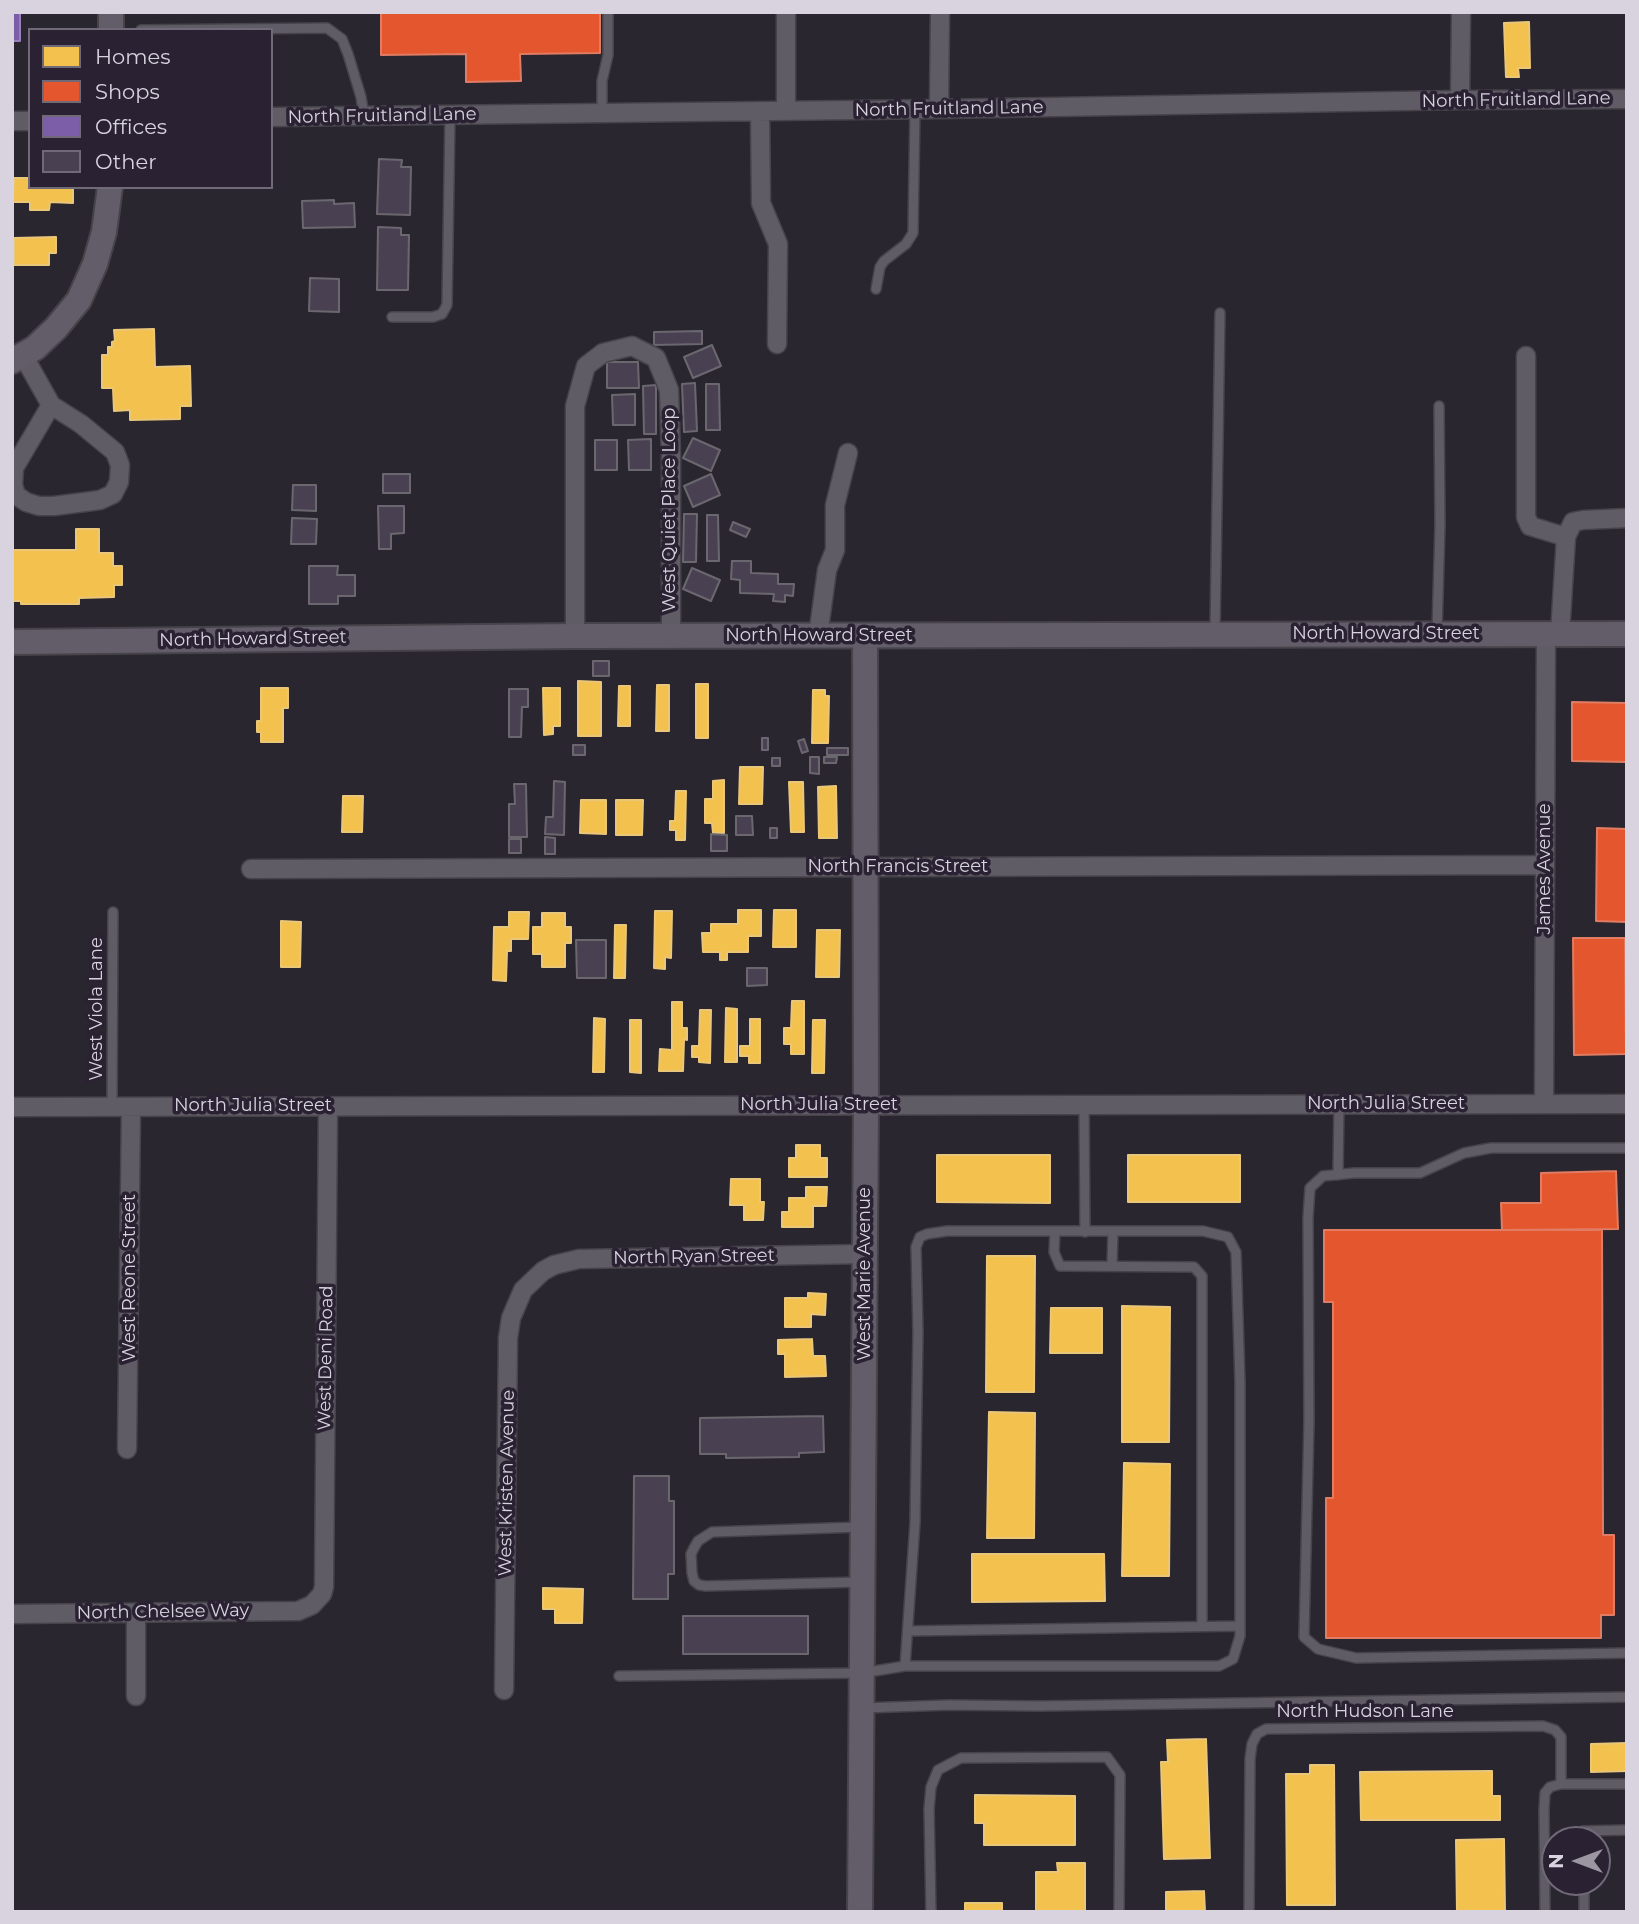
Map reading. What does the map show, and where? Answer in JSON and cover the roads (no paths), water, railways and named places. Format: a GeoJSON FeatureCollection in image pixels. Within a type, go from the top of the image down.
{"type":"FeatureCollection","features":[{"type":"Feature","properties":{"kind":"street"},"geometry":{"type":"LineString","coordinates":[[786,12],[786,111]]}},
{"type":"Feature","properties":{"kind":"street"},"geometry":{"type":"LineString","coordinates":[[939,110],[940,12]]}},
{"type":"Feature","properties":{"kind":"street"},"geometry":{"type":"LineString","coordinates":[[1460,100],[1461,12]]}},
{"type":"Feature","properties":{"kind":"street","name":"North Fruitland Lane"},"geometry":{"type":"LineString","coordinates":[[273,117],[1627,99]]}},
{"type":"Feature","properties":{"kind":"street"},"geometry":{"type":"LineString","coordinates":[[760,111],[761,203],[778,244],[777,344]]}},
{"type":"Feature","properties":{"kind":"street"},"geometry":{"type":"LineString","coordinates":[[51,405],[13,468],[16,495],[39,506],[54,506],[100,500],[113,494],[119,482],[120,465],[115,452],[81,424],[51,405],[17,358],[35,348],[79,300],[95,264],[104,232],[110,189]]}},
{"type":"Feature","properties":{"kind":"street","name":"West Quiet Place Loop"},"geometry":{"type":"LineString","coordinates":[[575,636],[575,407],[586,366],[603,353],[632,346],[656,358],[670,390],[671,636]]}},
{"type":"Feature","properties":{"kind":"street"},"geometry":{"type":"LineString","coordinates":[[1526,356],[1526,517],[1530,526],[1566,537],[1573,522],[1627,518]]}},
{"type":"Feature","properties":{"kind":"street"},"geometry":{"type":"LineString","coordinates":[[818,636],[827,570],[835,550],[835,505],[848,453]]}},
{"type":"Feature","properties":{"kind":"street","name":"James Avenue"},"geometry":{"type":"LineString","coordinates":[[1544,1104],[1545,866],[1553,634],[1566,537]]}},
{"type":"Feature","properties":{"kind":"street","name":"North Howard Street"},"geometry":{"type":"LineString","coordinates":[[12,642],[575,636],[1627,634]]}},
{"type":"Feature","properties":{"kind":"street","name":"West Marie Avenue"},"geometry":{"type":"LineString","coordinates":[[860,1912],[866,1105],[866,636]]}},
{"type":"Feature","properties":{"kind":"street","name":"North Francis Street"},"geometry":{"type":"LineString","coordinates":[[251,869],[1545,866]]}},
{"type":"Feature","properties":{"kind":"street","name":"North Julia Street"},"geometry":{"type":"LineString","coordinates":[[12,1107],[1627,1104]]}},
{"type":"Feature","properties":{"kind":"street","name":"West Deni Road"},"geometry":{"type":"LineString","coordinates":[[312,1605],[324,1587],[328,1106]]}},
{"type":"Feature","properties":{"kind":"street","name":"West Reone Street"},"geometry":{"type":"LineString","coordinates":[[127,1449],[131,1107]]}},
{"type":"Feature","properties":{"kind":"street","name":"North Ryan Street"},"geometry":{"type":"LineString","coordinates":[[530,1282],[566,1260],[865,1254]]}},
{"type":"Feature","properties":{"kind":"street","name":"West Kristen Avenue"},"geometry":{"type":"LineString","coordinates":[[505,1690],[508,1338],[514,1308],[530,1282]]}},
{"type":"Feature","properties":{"kind":"street","name":"North Chelsee Way"},"geometry":{"type":"LineString","coordinates":[[12,1614],[298,1611],[312,1605]]}},
{"type":"Feature","properties":{"kind":"street"},"geometry":{"type":"LineString","coordinates":[[136,1612],[136,1696]]}},
{"type":"Feature","properties":{"kind":"lane"},"geometry":{"type":"LineString","coordinates":[[602,113],[602,81],[608,55],[608,12]]}},
{"type":"Feature","properties":{"kind":"lane"},"geometry":{"type":"LineString","coordinates":[[273,29],[327,28],[342,39],[362,97],[364,116]]}},
{"type":"Feature","properties":{"kind":"lane"},"geometry":{"type":"LineString","coordinates":[[876,289],[880,267],[906,244],[913,233],[915,110]]}},
{"type":"Feature","properties":{"kind":"lane"},"geometry":{"type":"LineString","coordinates":[[392,317],[433,317],[442,314],[447,305],[450,115]]}},
{"type":"Feature","properties":{"kind":"lane"},"geometry":{"type":"LineString","coordinates":[[1215,634],[1220,313]]}},
{"type":"Feature","properties":{"kind":"lane"},"geometry":{"type":"LineString","coordinates":[[1437,634],[1439,406]]}},
{"type":"Feature","properties":{"kind":"lane","name":"West Viola Lane"},"geometry":{"type":"LineString","coordinates":[[112,1107],[113,912]]}},
{"type":"Feature","properties":{"kind":"lane"},"geometry":{"type":"LineString","coordinates":[[1339,1103],[1339,1175]]}},
{"type":"Feature","properties":{"kind":"lane"},"geometry":{"type":"LineString","coordinates":[[1084,1104],[1085,1232]]}},
{"type":"Feature","properties":{"kind":"lane"},"geometry":{"type":"LineString","coordinates":[[1627,1148],[1491,1148],[1464,1153],[1420,1173],[1323,1176],[1310,1188],[1309,1421],[1304,1637],[1318,1649],[1356,1658],[1627,1653]]}},
{"type":"Feature","properties":{"kind":"lane"},"geometry":{"type":"LineString","coordinates":[[619,1676],[862,1673],[905,1666],[1219,1666],[1233,1659],[1240,1636],[1240,1383],[1236,1252],[1228,1237],[1203,1231],[947,1231],[920,1237],[916,1247],[918,1332],[915,1523],[905,1666]]}},
{"type":"Feature","properties":{"kind":"lane"},"geometry":{"type":"LineString","coordinates":[[1112,1266],[1113,1231]]}},
{"type":"Feature","properties":{"kind":"lane"},"geometry":{"type":"LineString","coordinates":[[1055,1232],[1054,1252],[1060,1266],[1194,1267],[1202,1276],[1202,1626]]}},
{"type":"Feature","properties":{"kind":"lane"},"geometry":{"type":"LineString","coordinates":[[863,1527],[712,1532],[698,1541],[691,1554],[694,1581],[699,1585],[863,1582]]}},
{"type":"Feature","properties":{"kind":"lane"},"geometry":{"type":"LineString","coordinates":[[908,1631],[1240,1626]]}},
{"type":"Feature","properties":{"kind":"lane"},"geometry":{"type":"LineString","coordinates":[[862,1709],[949,1705],[1627,1697]]}},
{"type":"Feature","properties":{"kind":"lane","name":"North Hudson Lane"},"geometry":{"type":"LineString","coordinates":[[1249,1912],[1250,1759],[1252,1744],[1257,1734],[1266,1729],[1543,1726],[1555,1730],[1561,1737],[1561,1784]]}},
{"type":"Feature","properties":{"kind":"lane"},"geometry":{"type":"LineString","coordinates":[[932,1912],[929,1809],[931,1787],[938,1770],[961,1758],[1107,1757],[1120,1776],[1119,1912]]}},
{"type":"Feature","properties":{"kind":"lane"},"geometry":{"type":"LineString","coordinates":[[1545,1912],[1545,1793],[1550,1787],[1561,1784],[1627,1783]]}}]}
